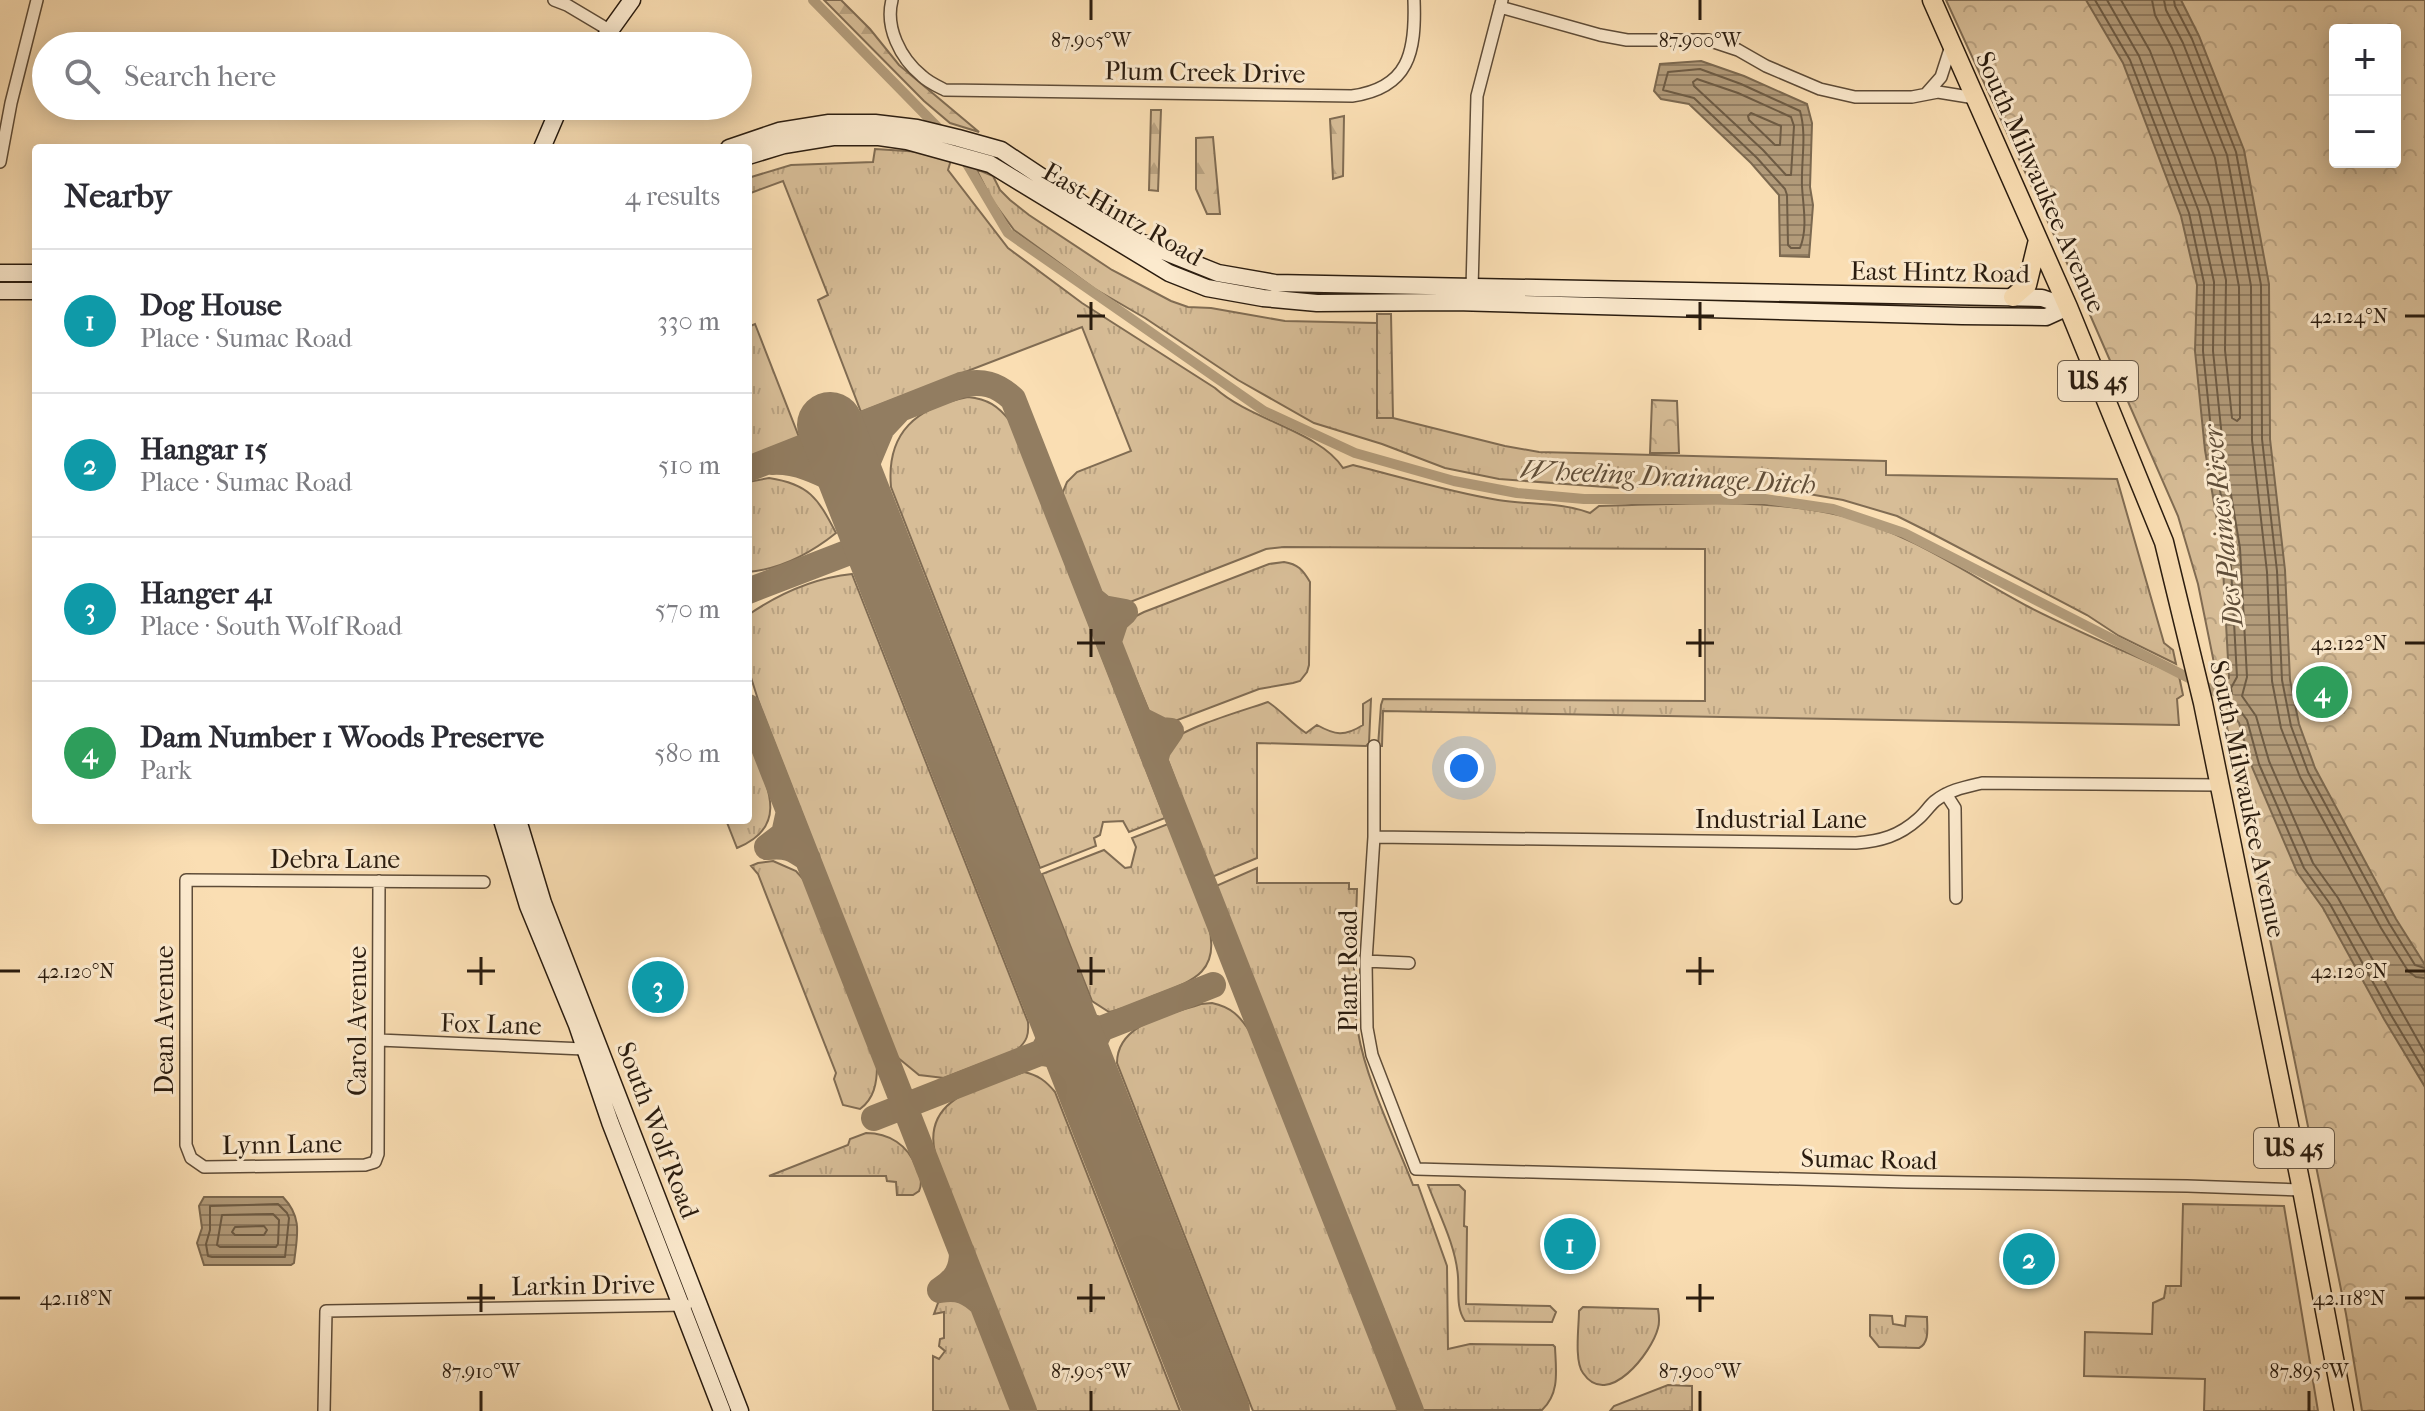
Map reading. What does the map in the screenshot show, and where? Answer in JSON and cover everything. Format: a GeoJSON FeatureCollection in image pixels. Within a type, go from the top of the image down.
{"type":"FeatureCollection","features":[{"type":"Feature","properties":{"kind":"main road"},"geometry":{"type":"LineString","coordinates":[[609,30],[632,0]]}},
{"type":"Feature","properties":{"kind":"main road","name":"South Milwaukee Avenue"},"geometry":{"type":"LineString","coordinates":[[1932,0],[2068,307],[2164,542],[2203,703],[2344,1411]]}},
{"type":"Feature","properties":{"kind":"main road"},"geometry":{"type":"LineString","coordinates":[[544,144],[554,120]]}},
{"type":"Feature","properties":{"kind":"main road","name":"East Hintz Road"},"geometry":{"type":"LineString","coordinates":[[741,144],[779,131],[829,123],[875,123],[990,164],[1169,273],[1207,288],[1263,298],[1317,303],[1455,302],[2046,317],[2068,307]]}},
{"type":"Feature","properties":{"kind":"main road","name":"East Hintz Road"},"geometry":{"type":"LineString","coordinates":[[752,155],[784,145],[833,137],[912,134],[1001,150],[1138,241],[1218,273],[1288,284],[2013,297],[2042,298],[2068,307]]}},
{"type":"Feature","properties":{"kind":"main road"},"geometry":{"type":"LineString","coordinates":[[2013,297],[2027,285],[2038,240]]}},
{"type":"Feature","properties":{"kind":"main road"},"geometry":{"type":"LineString","coordinates":[[0,273],[32,273]]}},
{"type":"Feature","properties":{"kind":"main road"},"geometry":{"type":"LineString","coordinates":[[0,291],[32,291]]}},
{"type":"Feature","properties":{"kind":"main road","name":"South Wolf Road"},"geometry":{"type":"LineString","coordinates":[[503,824],[528,906],[577,1025],[592,1047],[623,1110],[740,1411]]}},
{"type":"Feature","properties":{"kind":"main road","name":"South Wolf Road"},"geometry":{"type":"LineString","coordinates":[[519,824],[592,1047],[610,1122],[722,1411]]}},
{"type":"Feature","properties":{"kind":"street"},"geometry":{"type":"LineString","coordinates":[[0,162],[6,101],[37,0]]}},
{"type":"Feature","properties":{"kind":"street"},"geometry":{"type":"LineString","coordinates":[[554,0],[609,30]]}},
{"type":"Feature","properties":{"kind":"street","name":"Plum Creek Drive"},"geometry":{"type":"LineString","coordinates":[[892,0],[890,23],[896,41],[921,76],[945,90],[1352,96],[1371,93],[1389,84],[1403,69],[1411,45],[1414,0]]}},
{"type":"Feature","properties":{"kind":"street"},"geometry":{"type":"LineString","coordinates":[[1472,289],[1477,96],[1501,4],[1600,35],[1627,40],[1708,40],[1738,50],[1766,66],[1820,89],[1855,97],[1912,97],[1938,92],[1975,98]]}},
{"type":"Feature","properties":{"kind":"street"},"geometry":{"type":"LineString","coordinates":[[1925,94],[1941,77],[1951,44]]}},
{"type":"Feature","properties":{"kind":"street","name":"Plant Road"},"geometry":{"type":"LineString","coordinates":[[1374,746],[1374,837],[1365,1006],[1372,1055],[1416,1169],[1435,1168]]}},
{"type":"Feature","properties":{"kind":"street","name":"Industrial Lane"},"geometry":{"type":"LineString","coordinates":[[1374,837],[1856,843],[1881,841],[1901,832],[1935,801],[1954,789],[1982,783],[2218,785]]}},
{"type":"Feature","properties":{"kind":"street"},"geometry":{"type":"LineString","coordinates":[[1946,794],[1955,808],[1956,898]]}},
{"type":"Feature","properties":{"kind":"street","name":"Debra Lane"},"geometry":{"type":"LineString","coordinates":[[186,880],[484,882]]}},
{"type":"Feature","properties":{"kind":"street","name":"Dean Avenue"},"geometry":{"type":"LineString","coordinates":[[186,880],[186,1145],[191,1158]]}},
{"type":"Feature","properties":{"kind":"street","name":"Carol Avenue"},"geometry":{"type":"LineString","coordinates":[[375,1162],[378,1154],[379,881]]}},
{"type":"Feature","properties":{"kind":"street"},"geometry":{"type":"LineString","coordinates":[[1366,961],[1409,963]]}},
{"type":"Feature","properties":{"kind":"street","name":"Fox Lane"},"geometry":{"type":"LineString","coordinates":[[379,1040],[592,1047]]}},
{"type":"Feature","properties":{"kind":"street","name":"Lynn Lane"},"geometry":{"type":"LineString","coordinates":[[191,1158],[204,1167],[365,1165],[375,1162]]}},
{"type":"Feature","properties":{"kind":"street","name":"Sumac Road"},"geometry":{"type":"LineString","coordinates":[[1435,1168],[2302,1190]]}},
{"type":"Feature","properties":{"kind":"street","name":"Larkin Drive"},"geometry":{"type":"LineString","coordinates":[[324,1411],[326,1311],[700,1304]]}},
{"type":"Feature","properties":{"kind":"green space"},"geometry":{"type":"Polygon","coordinates":[[[824,0],[841,0],[899,65],[979,132],[950,123],[924,101],[824,0]]]}},
{"type":"Feature","properties":{"kind":"green space"},"geometry":{"type":"Polygon","coordinates":[[[1946,0],[2425,0],[2425,1411],[2362,1411],[2346,1314],[2198,584],[2178,516],[2077,285],[1946,0]]]}},
{"type":"Feature","properties":{"kind":"green space"},"geometry":{"type":"Polygon","coordinates":[[[1151,110],[1161,110],[1158,191],[1149,190],[1151,110]]]}},
{"type":"Feature","properties":{"kind":"green space"},"geometry":{"type":"Polygon","coordinates":[[[1344,116],[1343,176],[1333,179],[1330,119],[1344,116]]]}},
{"type":"Feature","properties":{"kind":"green space"},"geometry":{"type":"Polygon","coordinates":[[[1213,137],[1220,214],[1207,214],[1196,189],[1196,138],[1213,137]]]}},
{"type":"Feature","properties":{"kind":"green space"},"geometry":{"type":"Polygon","coordinates":[[[875,149],[922,152],[951,160],[948,170],[1008,248],[1082,303],[1230,399],[1318,444],[1343,468],[1353,465],[1480,497],[1568,507],[1590,513],[1599,506],[1752,504],[1813,510],[1868,523],[1939,556],[2047,616],[2179,676],[2183,695],[2177,699],[2179,725],[1383,711],[1382,746],[1378,746],[1383,699],[1705,701],[1705,549],[1284,547],[1266,549],[1125,604],[1114,602],[1099,590],[1062,494],[1067,482],[1077,472],[1131,451],[1082,327],[861,412],[818,300],[828,295],[783,181],[752,193],[752,177],[791,165],[873,162],[875,149]]]}},
{"type":"Feature","properties":{"kind":"green space"},"geometry":{"type":"Polygon","coordinates":[[[976,169],[993,176],[1000,190],[1029,215],[1112,270],[1171,301],[1188,307],[1285,321],[1377,323],[1378,418],[1393,418],[1539,452],[1886,461],[1886,475],[2117,479],[2164,643],[2173,650],[2176,664],[1897,516],[1843,500],[1786,490],[1668,484],[1619,488],[1499,479],[1445,468],[1314,423],[1238,380],[1095,289],[1014,230],[992,200],[976,169]]]}},
{"type":"Feature","properties":{"kind":"green space"},"geometry":{"type":"Polygon","coordinates":[[[1377,314],[1391,314],[1393,418],[1377,418],[1377,314]]]}},
{"type":"Feature","properties":{"kind":"green space"},"geometry":{"type":"Polygon","coordinates":[[[755,324],[799,437],[752,455],[752,325],[755,324]]]}},
{"type":"Feature","properties":{"kind":"green space"},"geometry":{"type":"Polygon","coordinates":[[[968,397],[992,404],[1010,421],[1165,818],[1129,832],[1123,821],[1103,822],[1100,835],[1094,838],[1096,846],[1040,868],[891,487],[894,451],[908,425],[934,408],[968,397]]]}},
{"type":"Feature","properties":{"kind":"green space"},"geometry":{"type":"Polygon","coordinates":[[[1652,400],[1677,401],[1679,453],[1650,453],[1652,400]]]}},
{"type":"Feature","properties":{"kind":"green space"},"geometry":{"type":"Polygon","coordinates":[[[769,478],[803,489],[824,510],[836,533],[795,559],[752,571],[752,481],[769,478]]]}},
{"type":"Feature","properties":{"kind":"green space"},"geometry":{"type":"Polygon","coordinates":[[[1284,562],[1300,568],[1310,582],[1309,665],[1300,681],[1259,689],[1175,721],[1159,721],[1151,716],[1121,644],[1126,624],[1144,612],[1269,564],[1284,562]]]}},
{"type":"Feature","properties":{"kind":"green space"},"geometry":{"type":"Polygon","coordinates":[[[852,574],[1028,1022],[1027,1038],[1017,1050],[944,1078],[919,1075],[897,1057],[752,681],[752,612],[772,600],[824,579],[852,574]]]}},
{"type":"Feature","properties":{"kind":"green space"},"geometry":{"type":"Polygon","coordinates":[[[1371,699],[1369,743],[1366,746],[1257,743],[1257,858],[1212,877],[1167,758],[1170,743],[1203,724],[1268,702],[1306,733],[1317,725],[1334,733],[1345,733],[1363,725],[1363,704],[1371,699]]]}},
{"type":"Feature","properties":{"kind":"green space"},"geometry":{"type":"Polygon","coordinates":[[[752,749],[767,785],[770,814],[765,827],[737,848],[728,824],[752,824],[752,749]]]}},
{"type":"Feature","properties":{"kind":"green space"},"geometry":{"type":"Polygon","coordinates":[[[1168,824],[1209,927],[1211,943],[1207,965],[1181,985],[1109,1012],[1092,1001],[1042,874],[1104,850],[1125,868],[1131,867],[1136,847],[1132,838],[1168,824]]]}},
{"type":"Feature","properties":{"kind":"green space"},"geometry":{"type":"Polygon","coordinates":[[[773,861],[796,871],[804,880],[877,1066],[874,1090],[860,1109],[843,1105],[834,1079],[836,1073],[758,874],[751,866],[773,861]]]}},
{"type":"Feature","properties":{"kind":"green space"},"geometry":{"type":"Polygon","coordinates":[[[1257,868],[1257,883],[1349,883],[1349,889],[1357,889],[1354,979],[1358,1032],[1374,1089],[1413,1185],[1418,1185],[1447,1266],[1448,1349],[1470,1344],[1553,1345],[1556,1381],[1552,1396],[1542,1410],[1421,1410],[1216,886],[1257,868]]]}},
{"type":"Feature","properties":{"kind":"green space"},"geometry":{"type":"Polygon","coordinates":[[[1212,1003],[1234,1013],[1250,1032],[1399,1411],[1253,1411],[1117,1063],[1119,1049],[1135,1030],[1160,1017],[1212,1003]]]}},
{"type":"Feature","properties":{"kind":"green space"},"geometry":{"type":"Polygon","coordinates":[[[1024,1072],[1041,1079],[1055,1092],[1180,1411],[1036,1411],[935,1153],[933,1134],[938,1118],[959,1097],[1024,1072]]]}},
{"type":"Feature","properties":{"kind":"green space"},"geometry":{"type":"Polygon","coordinates":[[[866,1133],[890,1138],[908,1152],[919,1173],[919,1191],[913,1195],[897,1195],[896,1182],[887,1181],[886,1176],[769,1176],[848,1145],[850,1139],[866,1133]]]}},
{"type":"Feature","properties":{"kind":"green space"},"geometry":{"type":"Polygon","coordinates":[[[1428,1185],[1459,1185],[1465,1191],[1466,1304],[1550,1306],[1556,1312],[1552,1322],[1465,1321],[1459,1305],[1454,1254],[1428,1185]]]}},
{"type":"Feature","properties":{"kind":"green space"},"geometry":{"type":"Polygon","coordinates":[[[2183,1204],[2284,1206],[2318,1411],[2204,1411],[2205,1379],[2084,1376],[2085,1332],[2152,1334],[2153,1303],[2164,1298],[2166,1286],[2181,1286],[2183,1204]]]}},
{"type":"Feature","properties":{"kind":"green space"},"geometry":{"type":"Polygon","coordinates":[[[944,1299],[963,1302],[973,1311],[1012,1411],[933,1411],[933,1356],[939,1359],[945,1351],[939,1346],[940,1339],[944,1338],[944,1312],[934,1314],[938,1303],[944,1299]]]}},
{"type":"Feature","properties":{"kind":"green space"},"geometry":{"type":"Polygon","coordinates":[[[1583,1307],[1658,1309],[1659,1326],[1647,1350],[1628,1373],[1616,1381],[1604,1385],[1593,1383],[1580,1368],[1579,1311],[1583,1307]]]}},
{"type":"Feature","properties":{"kind":"green space"},"geometry":{"type":"Polygon","coordinates":[[[1870,1315],[1892,1316],[1893,1324],[1905,1326],[1906,1316],[1927,1317],[1923,1346],[1879,1347],[1870,1336],[1870,1315]]]}},
{"type":"Feature","properties":{"kind":"green space"},"geometry":{"type":"Polygon","coordinates":[[[1668,1385],[1692,1386],[1692,1411],[1610,1411],[1614,1406],[1668,1385]]]}},
{"type":"Feature","properties":{"kind":"water","name":"Des Plaines River"},"geometry":{"type":"Polygon","coordinates":[[[2086,0],[2181,0],[2199,36],[2244,150],[2269,284],[2270,439],[2285,570],[2290,680],[2299,724],[2315,768],[2396,919],[2425,965],[2425,1087],[2323,908],[2297,872],[2252,767],[2239,723],[2225,704],[2222,682],[2229,678],[2222,550],[2205,450],[2195,351],[2197,285],[2181,216],[2123,63],[2086,0]]]}},
{"type":"Feature","properties":{"kind":"water"},"geometry":{"type":"Polygon","coordinates":[[[1701,61],[1807,104],[1812,123],[1810,187],[1813,205],[1809,257],[1780,256],[1779,195],[1751,163],[1689,104],[1661,99],[1654,91],[1660,64],[1701,61]]]}},
{"type":"Feature","properties":{"kind":"water"},"geometry":{"type":"Polygon","coordinates":[[[204,1197],[283,1197],[296,1220],[294,1263],[204,1265],[197,1243],[202,1228],[199,1206],[204,1197]]]}},
{"type":"Feature","properties":{"kind":"waterway","name":"Wheeling Drainage Ditch"},"geometry":{"type":"LineString","coordinates":[[813,0],[957,147],[1008,233],[1264,411],[1355,453],[1454,481],[1517,493],[1584,499],[1765,499],[1833,509],[1904,533],[2234,701]]}},
{"type":"Feature","properties":{"kind":"taxiway"},"geometry":{"type":"LineString","coordinates":[[752,467],[961,385],[989,384],[1013,399],[1411,1411]]}},
{"type":"Feature","properties":{"kind":"taxiway"},"geometry":{"type":"LineString","coordinates":[[772,462],[805,467],[856,490],[882,428],[898,411]]}},
{"type":"Feature","properties":{"kind":"taxiway"},"geometry":{"type":"LineString","coordinates":[[752,589],[852,551],[873,555],[888,570]]}},
{"type":"Feature","properties":{"kind":"taxiway"},"geometry":{"type":"LineString","coordinates":[[1092,599],[1103,608],[1125,612],[1116,620],[1109,641]]}},
{"type":"Feature","properties":{"kind":"taxiway"},"geometry":{"type":"LineString","coordinates":[[752,717],[1024,1411]]}},
{"type":"Feature","properties":{"kind":"taxiway"},"geometry":{"type":"LineString","coordinates":[[1139,719],[1161,730],[1171,731],[1158,750],[1155,761]]}},
{"type":"Feature","properties":{"kind":"taxiway"},"geometry":{"type":"LineString","coordinates":[[789,811],[784,834],[767,847],[789,848],[808,859]]}},
{"type":"Feature","properties":{"kind":"taxiway"},"geometry":{"type":"LineString","coordinates":[[874,1118],[1213,985]]}},
{"type":"Feature","properties":{"kind":"taxiway"},"geometry":{"type":"LineString","coordinates":[[1056,999],[1075,1020],[1101,1029],[1087,1057],[1087,1078],[1067,1061],[1042,1053],[1057,1025],[1056,999]]}},
{"type":"Feature","properties":{"kind":"taxiway"},"geometry":{"type":"LineString","coordinates":[[962,1252],[957,1274],[940,1290],[963,1291],[982,1304]]}},
{"type":"Feature","properties":{"kind":"runway"},"geometry":{"type":"LineString","coordinates":[[830,425],[1217,1411]]}},
{"type":"Feature","properties":{"kind":"place","name":"Dam Number 1 Woods Preserve"},"geometry":{"type":"Point","coordinates":[2322,692]}},
{"type":"Feature","properties":{"kind":"place","name":"Hanger 41"},"geometry":{"type":"Point","coordinates":[658,987]}},
{"type":"Feature","properties":{"kind":"place","name":"Dog House"},"geometry":{"type":"Point","coordinates":[1570,1244]}},
{"type":"Feature","properties":{"kind":"place","name":"Hangar 15"},"geometry":{"type":"Point","coordinates":[2029,1259]}}]}
